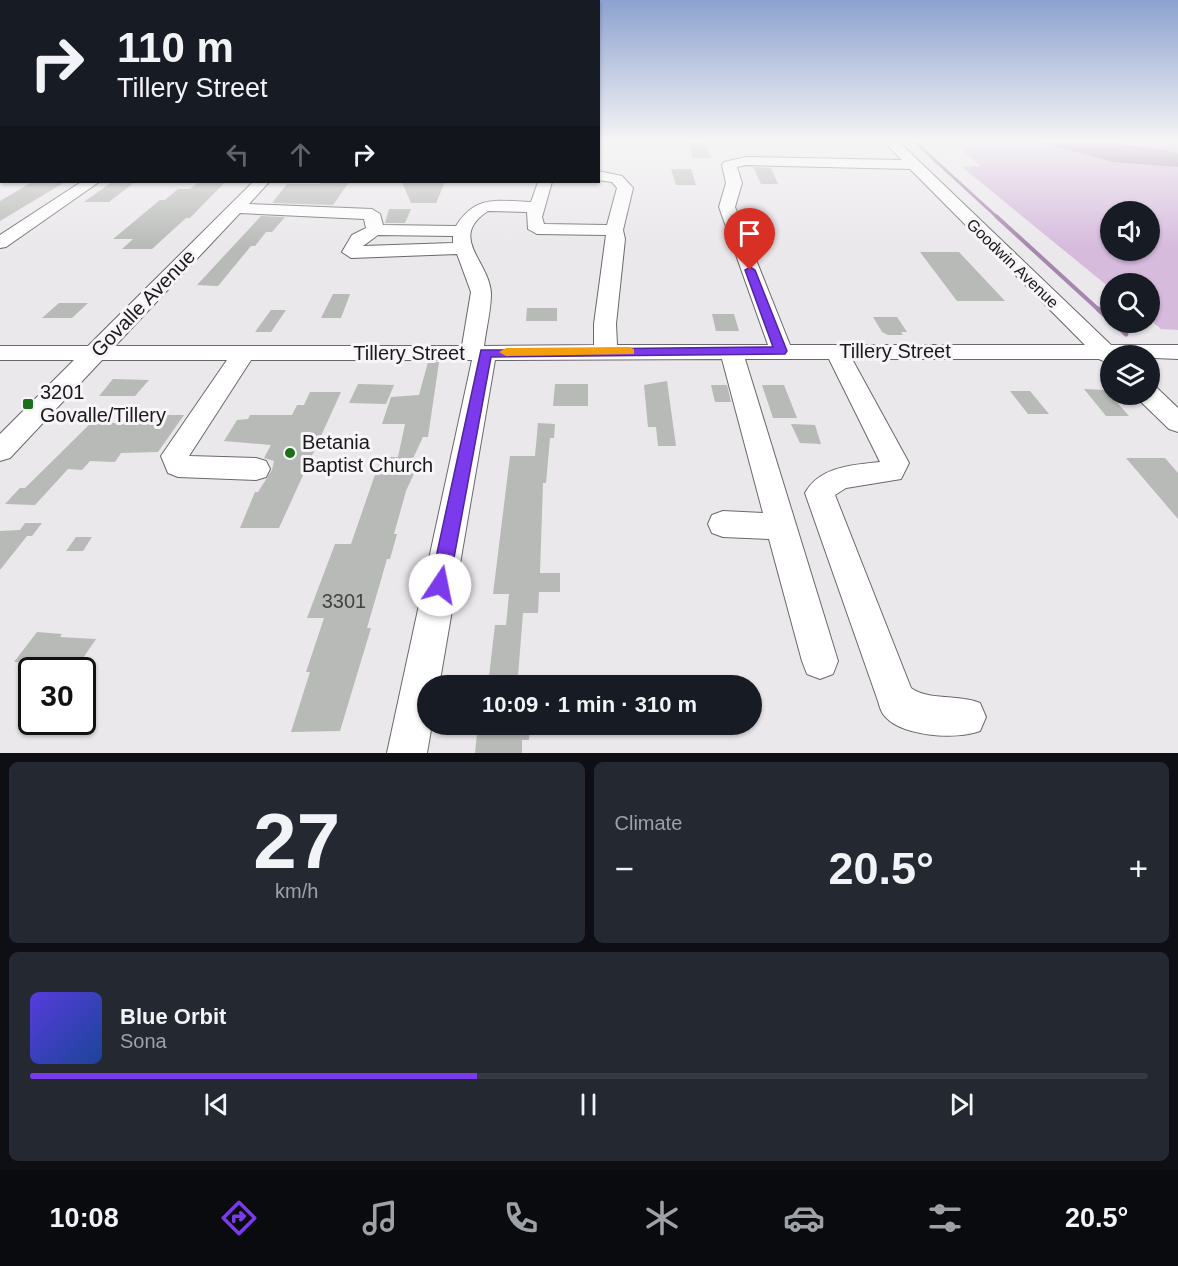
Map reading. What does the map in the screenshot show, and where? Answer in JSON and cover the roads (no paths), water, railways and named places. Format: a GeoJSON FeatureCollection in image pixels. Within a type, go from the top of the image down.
{"type":"FeatureCollection","features":[{"type":"Feature","properties":{"kind":"street"},"geometry":{"type":"LineString","coordinates":[[606,352],[605,324],[616,239],[614,230],[625,188],[617,179],[608,177]]}},
{"type":"Feature","properties":{"kind":"street"},"geometry":{"type":"LineString","coordinates":[[732,177],[734,183],[727,207],[781,351]]}},
{"type":"Feature","properties":{"kind":"street","name":"Goodwin Avenue"},"geometry":{"type":"LineString","coordinates":[[925,177],[1100,347]]}},
{"type":"Feature","properties":{"kind":"street"},"geometry":{"type":"LineString","coordinates":[[5,237],[89,183]]}},
{"type":"Feature","properties":{"kind":"street","name":"Govalle Avenue"},"geometry":{"type":"LineString","coordinates":[[0,451],[260,183]]}},
{"type":"Feature","properties":{"kind":"street"},"geometry":{"type":"LineString","coordinates":[[545,183],[534,217],[537,229],[614,230]]}},
{"type":"Feature","properties":{"kind":"street"},"geometry":{"type":"LineString","coordinates":[[406,753],[478,353],[481,292],[462,240],[471,215],[485,206],[537,207]]}},
{"type":"Feature","properties":{"kind":"street"},"geometry":{"type":"LineString","coordinates":[[235,208],[372,213],[375,230]]}},
{"type":"Feature","properties":{"kind":"street"},"geometry":{"type":"LineString","coordinates":[[375,230],[462,240],[351,252],[358,239],[375,230]]}},
{"type":"Feature","properties":{"kind":"street"},"geometry":{"type":"LineString","coordinates":[[730,351],[820,661]]}},
{"type":"Feature","properties":{"kind":"street","name":"Tillery Street"},"geometry":{"type":"LineString","coordinates":[[0,353],[781,351],[1100,354]]}},
{"type":"Feature","properties":{"kind":"street"},"geometry":{"type":"LineString","coordinates":[[837,352],[895,463],[891,471],[835,480],[824,485],[820,493],[897,700],[911,712],[966,717]]}},
{"type":"Feature","properties":{"kind":"street","name":"Tillery Street"},"geometry":{"type":"LineString","coordinates":[[1160,353],[1178,352]]}},
{"type":"Feature","properties":{"kind":"street"},"geometry":{"type":"LineString","coordinates":[[243,354],[175,456],[178,466],[256,469]]}},
{"type":"Feature","properties":{"kind":"street"},"geometry":{"type":"LineString","coordinates":[[1159,405],[1178,423]]}},
{"type":"Feature","properties":{"kind":"street"},"geometry":{"type":"LineString","coordinates":[[723,524],[781,527]]}},
{"type":"Feature","properties":{"kind":"waterway"},"geometry":{"type":"LineString","coordinates":[[953,177],[998,218]]}},
{"type":"Feature","properties":{"kind":"waterway"},"geometry":{"type":"LineString","coordinates":[[996,216],[1100,311]]}},
{"type":"Feature","properties":{"kind":"place","name":"3201 Govalle/Tillery"},"geometry":{"type":"Point","coordinates":[28,404]}},
{"type":"Feature","properties":{"kind":"place","name":"Betania Baptist Church"},"geometry":{"type":"Point","coordinates":[290,453]}}]}
